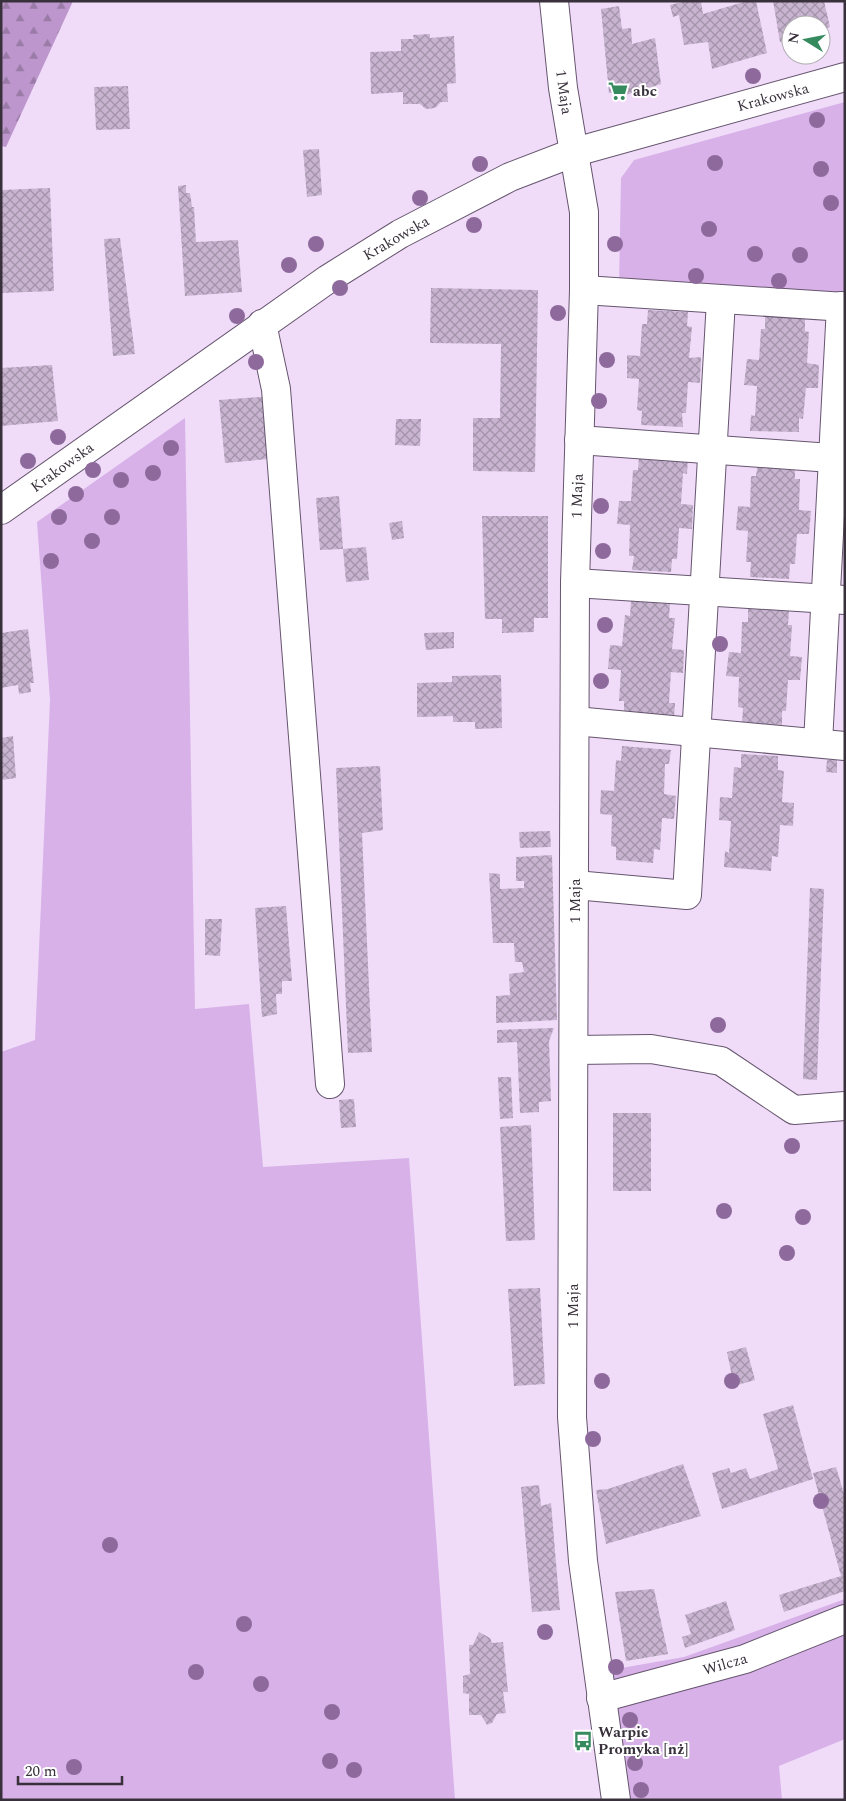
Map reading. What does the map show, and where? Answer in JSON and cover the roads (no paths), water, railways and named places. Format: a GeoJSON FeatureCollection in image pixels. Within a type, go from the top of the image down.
{"type":"FeatureCollection","features":[{"type":"Feature","properties":{"kind":"street","name":"1 Maja"},"geometry":{"type":"LineString","coordinates":[[554,1],[563,88],[584,212],[584,290],[575,583],[575,1050],[572,1417],[583,1561],[616,1800]]}},
{"type":"Feature","properties":{"kind":"street","name":"Krakowska"},"geometry":{"type":"LineString","coordinates":[[1,510],[328,279],[400,234],[510,177],[575,152],[845,77]]}},
{"type":"Feature","properties":{"kind":"street"},"geometry":{"type":"LineString","coordinates":[[574,721],[832,744],[843,307],[584,290]]}},
{"type":"Feature","properties":{"kind":"street"},"geometry":{"type":"LineString","coordinates":[[575,886],[687,895],[721,300]]}},
{"type":"Feature","properties":{"kind":"street"},"geometry":{"type":"LineString","coordinates":[[262,324],[276,389],[330,1084]]}},
{"type":"Feature","properties":{"kind":"street"},"geometry":{"type":"LineString","coordinates":[[579,440],[839,458]]}},
{"type":"Feature","properties":{"kind":"street"},"geometry":{"type":"LineString","coordinates":[[575,583],[835,599]]}},
{"type":"Feature","properties":{"kind":"street"},"geometry":{"type":"LineString","coordinates":[[575,1050],[651,1049],[721,1061],[794,1110],[845,1106]]}},
{"type":"Feature","properties":{"kind":"street","name":"Wilcza"},"geometry":{"type":"LineString","coordinates":[[601,1698],[745,1659],[845,1619]]}},
{"type":"Feature","properties":{"kind":"place","name":"abc"},"geometry":{"type":"Point","coordinates":[618,91]}},
{"type":"Feature","properties":{"kind":"place","name":"Warpie Promyka [nż]"},"geometry":{"type":"Point","coordinates":[583,1741]}}]}
